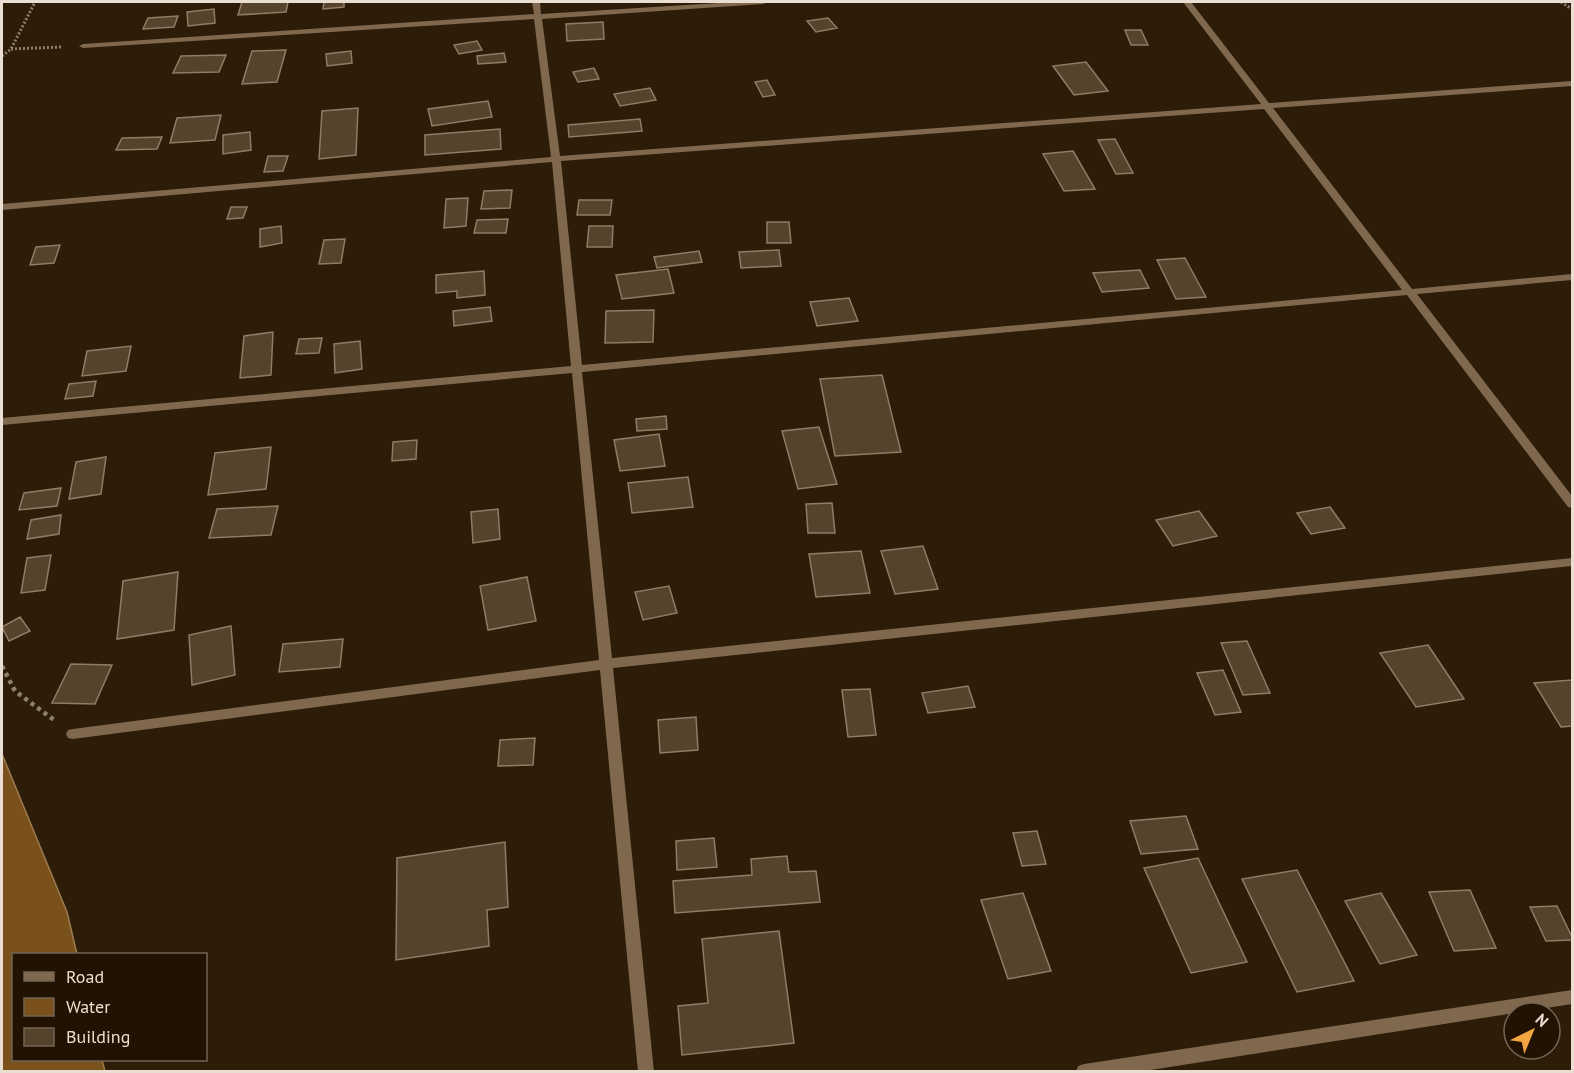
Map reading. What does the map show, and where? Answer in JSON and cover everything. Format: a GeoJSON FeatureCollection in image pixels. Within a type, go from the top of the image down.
{"type":"FeatureCollection","features":[{"type":"Feature","properties":{"kind":"street"},"geometry":{"type":"LineString","coordinates":[[536,2],[556,159],[646,1071]]}},
{"type":"Feature","properties":{"kind":"street"},"geometry":{"type":"LineString","coordinates":[[83,46],[763,2]]}},
{"type":"Feature","properties":{"kind":"street"},"geometry":{"type":"LineString","coordinates":[[1187,2],[1572,504]]}},
{"type":"Feature","properties":{"kind":"street"},"geometry":{"type":"LineString","coordinates":[[2,207],[556,159],[1266,104],[1572,83]]}},
{"type":"Feature","properties":{"kind":"street"},"geometry":{"type":"LineString","coordinates":[[2,422],[1572,277]]}},
{"type":"Feature","properties":{"kind":"street"},"geometry":{"type":"LineString","coordinates":[[73,734],[606,664],[1572,562]]}},
{"type":"Feature","properties":{"kind":"street"},"geometry":{"type":"LineString","coordinates":[[1083,1071],[1572,997]]}},
{"type":"Feature","properties":{"kind":"path"},"geometry":{"type":"LineString","coordinates":[[2,56],[11,49],[35,2]]}},
{"type":"Feature","properties":{"kind":"path"},"geometry":{"type":"LineString","coordinates":[[1562,2],[1572,9]]}},
{"type":"Feature","properties":{"kind":"path"},"geometry":{"type":"LineString","coordinates":[[11,49],[83,46]]}},
{"type":"Feature","properties":{"kind":"path"},"geometry":{"type":"LineString","coordinates":[[2,666],[15,692],[73,734]]}},
{"type":"Feature","properties":{"kind":"water"},"geometry":{"type":"Polygon","coordinates":[[[2,754],[67,912],[77,953],[12,953],[12,1061],[102,1061],[105,1071],[2,1071],[2,754]]]}},
{"type":"Feature","properties":{"kind":"building"},"geometry":{"type":"Polygon","coordinates":[[[242,2],[288,2],[286,12],[238,15],[242,2]]]}},
{"type":"Feature","properties":{"kind":"building"},"geometry":{"type":"Polygon","coordinates":[[[324,2],[344,2],[344,7],[323,9],[324,2]]]}},
{"type":"Feature","properties":{"kind":"building"},"geometry":{"type":"Polygon","coordinates":[[[214,9],[215,23],[188,26],[187,12],[214,9]]]}},
{"type":"Feature","properties":{"kind":"building"},"geometry":{"type":"Polygon","coordinates":[[[178,16],[174,27],[143,29],[148,18],[178,16]]]}},
{"type":"Feature","properties":{"kind":"building"},"geometry":{"type":"Polygon","coordinates":[[[828,18],[837,28],[816,32],[807,21],[828,18]]]}},
{"type":"Feature","properties":{"kind":"building"},"geometry":{"type":"Polygon","coordinates":[[[603,22],[604,39],[567,41],[566,24],[603,22]]]}},
{"type":"Feature","properties":{"kind":"building"},"geometry":{"type":"Polygon","coordinates":[[[1125,30],[1141,30],[1148,45],[1131,45],[1125,30]]]}},
{"type":"Feature","properties":{"kind":"building"},"geometry":{"type":"Polygon","coordinates":[[[477,41],[482,50],[459,54],[454,45],[477,41]]]}},
{"type":"Feature","properties":{"kind":"building"},"geometry":{"type":"Polygon","coordinates":[[[286,50],[277,82],[242,84],[252,51],[286,50]]]}},
{"type":"Feature","properties":{"kind":"building"},"geometry":{"type":"Polygon","coordinates":[[[351,51],[352,63],[327,66],[326,54],[351,51]]]}},
{"type":"Feature","properties":{"kind":"building"},"geometry":{"type":"Polygon","coordinates":[[[504,53],[506,62],[478,64],[477,56],[504,53]]]}},
{"type":"Feature","properties":{"kind":"building"},"geometry":{"type":"Polygon","coordinates":[[[226,55],[219,72],[173,73],[181,56],[226,55]]]}},
{"type":"Feature","properties":{"kind":"building"},"geometry":{"type":"Polygon","coordinates":[[[1086,62],[1108,91],[1074,95],[1053,66],[1086,62]]]}},
{"type":"Feature","properties":{"kind":"building"},"geometry":{"type":"Polygon","coordinates":[[[594,68],[599,79],[578,82],[573,72],[594,68]]]}},
{"type":"Feature","properties":{"kind":"building"},"geometry":{"type":"Polygon","coordinates":[[[767,80],[775,95],[763,97],[755,82],[767,80]]]}},
{"type":"Feature","properties":{"kind":"building"},"geometry":{"type":"Polygon","coordinates":[[[650,88],[656,100],[620,106],[614,94],[650,88]]]}},
{"type":"Feature","properties":{"kind":"building"},"geometry":{"type":"Polygon","coordinates":[[[488,101],[492,117],[432,126],[428,109],[488,101]]]}},
{"type":"Feature","properties":{"kind":"building"},"geometry":{"type":"Polygon","coordinates":[[[358,108],[356,155],[319,159],[322,111],[358,108]]]}},
{"type":"Feature","properties":{"kind":"building"},"geometry":{"type":"Polygon","coordinates":[[[221,115],[215,140],[170,143],[177,118],[221,115]]]}},
{"type":"Feature","properties":{"kind":"building"},"geometry":{"type":"Polygon","coordinates":[[[640,119],[642,131],[569,137],[568,125],[640,119]]]}},
{"type":"Feature","properties":{"kind":"building"},"geometry":{"type":"Polygon","coordinates":[[[500,129],[501,149],[425,155],[425,135],[500,129]]]}},
{"type":"Feature","properties":{"kind":"building"},"geometry":{"type":"Polygon","coordinates":[[[250,132],[251,150],[223,154],[223,135],[250,132]]]}},
{"type":"Feature","properties":{"kind":"building"},"geometry":{"type":"Polygon","coordinates":[[[162,137],[157,149],[116,150],[122,138],[162,137]]]}},
{"type":"Feature","properties":{"kind":"building"},"geometry":{"type":"Polygon","coordinates":[[[1115,139],[1133,173],[1116,174],[1098,140],[1115,139]]]}},
{"type":"Feature","properties":{"kind":"building"},"geometry":{"type":"Polygon","coordinates":[[[1073,151],[1095,189],[1064,191],[1043,154],[1073,151]]]}},
{"type":"Feature","properties":{"kind":"building"},"geometry":{"type":"Polygon","coordinates":[[[268,156],[288,156],[283,171],[264,172],[268,156]]]}},
{"type":"Feature","properties":{"kind":"building"},"geometry":{"type":"Polygon","coordinates":[[[512,190],[510,208],[481,209],[484,191],[512,190]]]}},
{"type":"Feature","properties":{"kind":"building"},"geometry":{"type":"Polygon","coordinates":[[[468,198],[466,226],[444,228],[446,199],[468,198]]]}},
{"type":"Feature","properties":{"kind":"building"},"geometry":{"type":"Polygon","coordinates":[[[579,200],[612,200],[610,215],[577,215],[579,200]]]}},
{"type":"Feature","properties":{"kind":"building"},"geometry":{"type":"Polygon","coordinates":[[[231,207],[247,207],[243,218],[227,219],[231,207]]]}},
{"type":"Feature","properties":{"kind":"building"},"geometry":{"type":"Polygon","coordinates":[[[508,219],[506,233],[474,233],[477,220],[508,219]]]}},
{"type":"Feature","properties":{"kind":"building"},"geometry":{"type":"Polygon","coordinates":[[[767,222],[789,222],[791,243],[767,243],[767,222]]]}},
{"type":"Feature","properties":{"kind":"building"},"geometry":{"type":"Polygon","coordinates":[[[281,226],[282,243],[260,247],[260,229],[281,226]]]}},
{"type":"Feature","properties":{"kind":"building"},"geometry":{"type":"Polygon","coordinates":[[[589,226],[613,226],[612,247],[587,247],[589,226]]]}},
{"type":"Feature","properties":{"kind":"building"},"geometry":{"type":"Polygon","coordinates":[[[345,239],[341,263],[319,264],[324,240],[345,239]]]}},
{"type":"Feature","properties":{"kind":"building"},"geometry":{"type":"Polygon","coordinates":[[[60,245],[54,263],[30,265],[36,247],[60,245]]]}},
{"type":"Feature","properties":{"kind":"building"},"geometry":{"type":"Polygon","coordinates":[[[779,250],[781,266],[741,268],[739,252],[779,250]]]}},
{"type":"Feature","properties":{"kind":"building"},"geometry":{"type":"Polygon","coordinates":[[[699,251],[702,262],[657,268],[654,257],[699,251]]]}},
{"type":"Feature","properties":{"kind":"building"},"geometry":{"type":"Polygon","coordinates":[[[1185,258],[1206,297],[1176,299],[1157,260],[1185,258]]]}},
{"type":"Feature","properties":{"kind":"building"},"geometry":{"type":"Polygon","coordinates":[[[668,269],[674,293],[622,299],[616,275],[668,269]]]}},
{"type":"Feature","properties":{"kind":"building"},"geometry":{"type":"Polygon","coordinates":[[[1140,270],[1149,288],[1102,292],[1093,273],[1140,270]]]}},
{"type":"Feature","properties":{"kind":"building"},"geometry":{"type":"Polygon","coordinates":[[[484,271],[485,295],[457,298],[457,291],[436,293],[436,275],[484,271]]]}},
{"type":"Feature","properties":{"kind":"building"},"geometry":{"type":"Polygon","coordinates":[[[849,298],[858,321],[817,326],[810,302],[849,298]]]}},
{"type":"Feature","properties":{"kind":"building"},"geometry":{"type":"Polygon","coordinates":[[[490,307],[492,321],[454,326],[453,311],[490,307]]]}},
{"type":"Feature","properties":{"kind":"building"},"geometry":{"type":"Polygon","coordinates":[[[654,310],[653,342],[605,343],[606,311],[654,310]]]}},
{"type":"Feature","properties":{"kind":"building"},"geometry":{"type":"Polygon","coordinates":[[[273,332],[271,375],[240,378],[244,336],[273,332]]]}},
{"type":"Feature","properties":{"kind":"building"},"geometry":{"type":"Polygon","coordinates":[[[322,338],[319,353],[296,354],[299,339],[322,338]]]}},
{"type":"Feature","properties":{"kind":"building"},"geometry":{"type":"Polygon","coordinates":[[[360,341],[362,369],[335,373],[334,344],[360,341]]]}},
{"type":"Feature","properties":{"kind":"building"},"geometry":{"type":"Polygon","coordinates":[[[131,346],[126,371],[82,376],[87,351],[131,346]]]}},
{"type":"Feature","properties":{"kind":"building"},"geometry":{"type":"Polygon","coordinates":[[[882,375],[901,452],[835,456],[820,379],[882,375]]]}},
{"type":"Feature","properties":{"kind":"building"},"geometry":{"type":"Polygon","coordinates":[[[96,381],[93,396],[65,399],[69,384],[96,381]]]}},
{"type":"Feature","properties":{"kind":"building"},"geometry":{"type":"Polygon","coordinates":[[[666,416],[667,429],[637,431],[636,419],[666,416]]]}},
{"type":"Feature","properties":{"kind":"building"},"geometry":{"type":"Polygon","coordinates":[[[819,427],[837,484],[798,489],[782,431],[819,427]]]}},
{"type":"Feature","properties":{"kind":"building"},"geometry":{"type":"Polygon","coordinates":[[[659,434],[665,466],[620,471],[614,440],[659,434]]]}},
{"type":"Feature","properties":{"kind":"building"},"geometry":{"type":"Polygon","coordinates":[[[417,440],[416,459],[392,461],[393,442],[417,440]]]}},
{"type":"Feature","properties":{"kind":"building"},"geometry":{"type":"Polygon","coordinates":[[[271,447],[266,489],[208,495],[215,453],[271,447]]]}},
{"type":"Feature","properties":{"kind":"building"},"geometry":{"type":"Polygon","coordinates":[[[106,457],[101,494],[69,499],[76,462],[106,457]]]}},
{"type":"Feature","properties":{"kind":"building"},"geometry":{"type":"Polygon","coordinates":[[[688,477],[693,507],[632,513],[628,483],[688,477]]]}},
{"type":"Feature","properties":{"kind":"building"},"geometry":{"type":"Polygon","coordinates":[[[61,488],[57,506],[19,510],[24,493],[61,488]]]}},
{"type":"Feature","properties":{"kind":"building"},"geometry":{"type":"Polygon","coordinates":[[[832,503],[835,533],[808,533],[806,504],[832,503]]]}},
{"type":"Feature","properties":{"kind":"building"},"geometry":{"type":"Polygon","coordinates":[[[278,506],[271,535],[209,538],[217,509],[278,506]]]}},
{"type":"Feature","properties":{"kind":"building"},"geometry":{"type":"Polygon","coordinates":[[[1330,507],[1345,528],[1311,534],[1297,513],[1330,507]]]}},
{"type":"Feature","properties":{"kind":"building"},"geometry":{"type":"Polygon","coordinates":[[[498,509],[500,539],[473,543],[471,512],[498,509]]]}},
{"type":"Feature","properties":{"kind":"building"},"geometry":{"type":"Polygon","coordinates":[[[1199,511],[1217,536],[1173,546],[1156,520],[1199,511]]]}},
{"type":"Feature","properties":{"kind":"building"},"geometry":{"type":"Polygon","coordinates":[[[61,515],[59,534],[27,539],[31,520],[61,515]]]}},
{"type":"Feature","properties":{"kind":"building"},"geometry":{"type":"Polygon","coordinates":[[[923,546],[938,589],[895,594],[881,551],[923,546]]]}},
{"type":"Feature","properties":{"kind":"building"},"geometry":{"type":"Polygon","coordinates":[[[861,551],[870,593],[816,597],[809,554],[861,551]]]}},
{"type":"Feature","properties":{"kind":"building"},"geometry":{"type":"Polygon","coordinates":[[[51,555],[45,590],[21,593],[27,558],[51,555]]]}},
{"type":"Feature","properties":{"kind":"building"},"geometry":{"type":"Polygon","coordinates":[[[178,572],[174,630],[117,639],[123,581],[178,572]]]}},
{"type":"Feature","properties":{"kind":"building"},"geometry":{"type":"Polygon","coordinates":[[[527,577],[536,621],[488,630],[480,586],[527,577]]]}},
{"type":"Feature","properties":{"kind":"building"},"geometry":{"type":"Polygon","coordinates":[[[669,586],[677,613],[643,620],[635,592],[669,586]]]}},
{"type":"Feature","properties":{"kind":"building"},"geometry":{"type":"Polygon","coordinates":[[[20,617],[30,631],[9,641],[2,627],[20,617]]]}},
{"type":"Feature","properties":{"kind":"building"},"geometry":{"type":"Polygon","coordinates":[[[231,626],[235,675],[192,685],[189,635],[231,626]]]}},
{"type":"Feature","properties":{"kind":"building"},"geometry":{"type":"Polygon","coordinates":[[[343,639],[340,667],[279,672],[283,644],[343,639]]]}},
{"type":"Feature","properties":{"kind":"building"},"geometry":{"type":"Polygon","coordinates":[[[1247,641],[1270,693],[1243,695],[1221,643],[1247,641]]]}},
{"type":"Feature","properties":{"kind":"building"},"geometry":{"type":"Polygon","coordinates":[[[1428,645],[1464,699],[1416,707],[1380,653],[1428,645]]]}},
{"type":"Feature","properties":{"kind":"building"},"geometry":{"type":"Polygon","coordinates":[[[71,664],[112,665],[95,704],[52,703],[71,664]]]}},
{"type":"Feature","properties":{"kind":"building"},"geometry":{"type":"Polygon","coordinates":[[[1223,670],[1241,712],[1215,715],[1197,673],[1223,670]]]}},
{"type":"Feature","properties":{"kind":"building"},"geometry":{"type":"Polygon","coordinates":[[[1572,680],[1572,726],[1561,727],[1534,683],[1572,680]]]}},
{"type":"Feature","properties":{"kind":"building"},"geometry":{"type":"Polygon","coordinates":[[[968,686],[975,707],[928,713],[922,693],[968,686]]]}},
{"type":"Feature","properties":{"kind":"building"},"geometry":{"type":"Polygon","coordinates":[[[870,689],[876,735],[848,737],[842,690],[870,689]]]}},
{"type":"Feature","properties":{"kind":"building"},"geometry":{"type":"Polygon","coordinates":[[[696,717],[698,750],[660,753],[658,720],[696,717]]]}},
{"type":"Feature","properties":{"kind":"building"},"geometry":{"type":"Polygon","coordinates":[[[535,738],[533,765],[498,766],[500,740],[535,738]]]}},
{"type":"Feature","properties":{"kind":"building"},"geometry":{"type":"Polygon","coordinates":[[[1186,816],[1198,849],[1141,854],[1130,821],[1186,816]]]}},
{"type":"Feature","properties":{"kind":"building"},"geometry":{"type":"Polygon","coordinates":[[[1037,831],[1046,864],[1022,866],[1013,833],[1037,831]]]}},
{"type":"Feature","properties":{"kind":"building"},"geometry":{"type":"Polygon","coordinates":[[[714,838],[717,867],[677,870],[676,841],[714,838]]]}},
{"type":"Feature","properties":{"kind":"building"},"geometry":{"type":"Polygon","coordinates":[[[505,842],[508,907],[487,910],[489,946],[396,960],[397,858],[505,842]]]}},
{"type":"Feature","properties":{"kind":"building"},"geometry":{"type":"Polygon","coordinates":[[[787,856],[789,872],[816,871],[820,902],[675,913],[673,881],[752,875],[751,859],[787,856]]]}},
{"type":"Feature","properties":{"kind":"building"},"geometry":{"type":"Polygon","coordinates":[[[1198,858],[1247,962],[1191,973],[1144,868],[1198,858]]]}},
{"type":"Feature","properties":{"kind":"building"},"geometry":{"type":"Polygon","coordinates":[[[1297,870],[1354,981],[1297,992],[1242,879],[1297,870]]]}},
{"type":"Feature","properties":{"kind":"building"},"geometry":{"type":"Polygon","coordinates":[[[1470,890],[1496,948],[1454,951],[1429,892],[1470,890]]]}},
{"type":"Feature","properties":{"kind":"building"},"geometry":{"type":"Polygon","coordinates":[[[1023,893],[1051,971],[1008,979],[981,900],[1023,893]]]}},
{"type":"Feature","properties":{"kind":"building"},"geometry":{"type":"Polygon","coordinates":[[[1381,893],[1417,955],[1380,964],[1345,901],[1381,893]]]}},
{"type":"Feature","properties":{"kind":"building"},"geometry":{"type":"Polygon","coordinates":[[[1557,906],[1572,940],[1546,941],[1530,907],[1557,906]]]}},
{"type":"Feature","properties":{"kind":"building"},"geometry":{"type":"Polygon","coordinates":[[[779,931],[794,1043],[682,1055],[678,1006],[708,1003],[702,939],[779,931]]]}}]}
